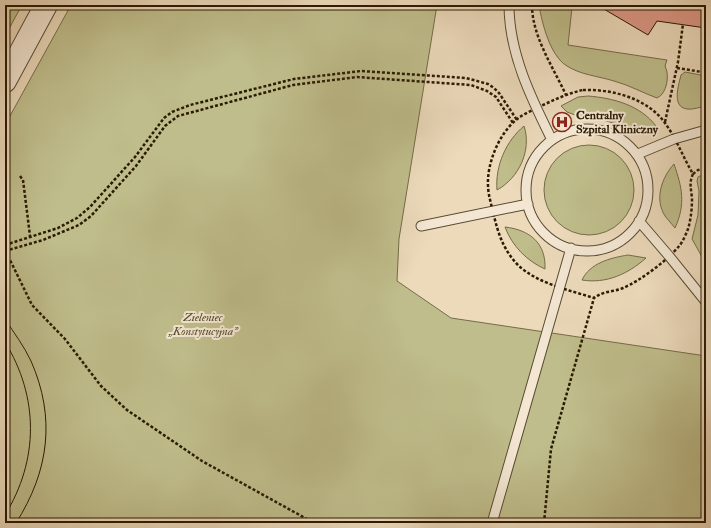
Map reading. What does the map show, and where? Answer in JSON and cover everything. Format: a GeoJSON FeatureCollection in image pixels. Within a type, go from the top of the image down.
{"type":"FeatureCollection","features":[{"type":"Feature","properties":{"kind":"street"},"geometry":{"type":"LineString","coordinates":[[5,81],[46,5]]}},
{"type":"Feature","properties":{"kind":"lane"},"geometry":{"type":"LineString","coordinates":[[509,5],[514,48],[522,74],[536,109],[552,140]]}},
{"type":"Feature","properties":{"kind":"lane"},"geometry":{"type":"LineString","coordinates":[[583,129],[600,130],[616,136],[638,154],[646,174],[648,190],[646,206],[639,221],[626,236],[610,246],[590,251],[570,248],[556,242],[543,232],[534,219],[528,204],[526,192],[527,180],[530,168],[536,157],[552,140],[567,132],[583,129]]}},
{"type":"Feature","properties":{"kind":"lane"},"geometry":{"type":"LineString","coordinates":[[638,154],[674,139],[706,130]]}},
{"type":"Feature","properties":{"kind":"lane"},"geometry":{"type":"LineString","coordinates":[[421,226],[528,204]]}},
{"type":"Feature","properties":{"kind":"lane"},"geometry":{"type":"LineString","coordinates":[[639,221],[706,302]]}},
{"type":"Feature","properties":{"kind":"lane"},"geometry":{"type":"LineString","coordinates":[[492,523],[570,248]]}},
{"type":"Feature","properties":{"kind":"path"},"geometry":{"type":"LineString","coordinates":[[532,5],[537,32],[566,95]]}},
{"type":"Feature","properties":{"kind":"path"},"geometry":{"type":"LineString","coordinates":[[665,122],[677,68],[683,24]]}},
{"type":"Feature","properties":{"kind":"path"},"geometry":{"type":"LineString","coordinates":[[677,68],[702,72],[706,44]]}},
{"type":"Feature","properties":{"kind":"path"},"geometry":{"type":"LineString","coordinates":[[5,245],[77,218],[90,207],[135,157],[164,118],[172,112],[190,105],[289,80],[361,71],[466,78],[488,84],[494,88],[517,120]]}},
{"type":"Feature","properties":{"kind":"path"},"geometry":{"type":"LineString","coordinates":[[314,523],[202,461],[127,410],[101,386],[65,340],[32,305],[5,251],[43,240],[79,225],[97,210],[136,166],[165,126],[178,116],[293,85],[362,77],[472,85],[487,91],[496,97],[513,123]]}},
{"type":"Feature","properties":{"kind":"path"},"geometry":{"type":"LineString","coordinates":[[594,298],[538,279],[527,273],[505,249],[498,234],[488,185],[489,172],[497,148],[513,123],[536,109],[566,95],[583,90],[613,92],[645,104],[665,122],[683,159],[693,174]]}},
{"type":"Feature","properties":{"kind":"path"},"geometry":{"type":"LineString","coordinates":[[544,523],[551,450],[594,298],[598,295],[622,289],[636,282],[680,246],[687,230],[692,211],[690,182],[693,174],[698,170],[706,168]]}},
{"type":"Feature","properties":{"kind":"path"},"geometry":{"type":"LineString","coordinates":[[20,176],[23,180],[30,236]]}},
{"type":"Feature","properties":{"kind":"green space"},"geometry":{"type":"Polygon","coordinates":[[[5,5],[22,5],[5,36],[5,5]]]}},
{"type":"Feature","properties":{"kind":"green space","name":"Zieleniec „Konstytucyjna”"},"geometry":{"type":"Polygon","coordinates":[[[71,5],[437,5],[399,239],[397,281],[451,318],[706,356],[706,523],[5,523],[5,210],[7,207],[5,205],[5,125],[71,5]]]}},
{"type":"Feature","properties":{"kind":"green space"},"geometry":{"type":"Polygon","coordinates":[[[539,5],[564,5],[572,7],[568,45],[667,60],[665,66],[667,70],[667,84],[663,93],[657,98],[620,83],[584,73],[567,66],[561,61],[551,47],[542,21],[539,5]]]}},
{"type":"Feature","properties":{"kind":"green space"},"geometry":{"type":"Polygon","coordinates":[[[685,72],[706,76],[706,106],[687,109],[679,104],[677,95],[678,89],[681,75],[685,72]]]}},
{"type":"Feature","properties":{"kind":"green space"},"geometry":{"type":"Polygon","coordinates":[[[588,96],[625,104],[642,113],[656,126],[638,130],[600,119],[583,118],[567,112],[561,106],[578,97],[588,96]]]}},
{"type":"Feature","properties":{"kind":"green space"},"geometry":{"type":"Polygon","coordinates":[[[524,126],[526,144],[522,162],[512,178],[497,190],[498,172],[503,155],[512,139],[524,126]]]}},
{"type":"Feature","properties":{"kind":"green space"},"geometry":{"type":"Polygon","coordinates":[[[589,145],[606,149],[621,158],[630,173],[634,190],[630,207],[621,222],[606,231],[589,235],[572,231],[557,222],[548,207],[544,190],[548,173],[557,158],[572,149],[589,145]]]}},
{"type":"Feature","properties":{"kind":"green space"},"geometry":{"type":"Polygon","coordinates":[[[674,164],[682,196],[681,211],[675,228],[665,216],[660,203],[663,182],[674,164]]]}},
{"type":"Feature","properties":{"kind":"green space"},"geometry":{"type":"Polygon","coordinates":[[[706,173],[706,237],[704,253],[706,256],[706,264],[692,239],[698,215],[699,191],[697,181],[698,177],[706,173]]]}},
{"type":"Feature","properties":{"kind":"green space"},"geometry":{"type":"Polygon","coordinates":[[[505,227],[522,231],[535,239],[543,252],[545,269],[532,262],[516,247],[505,227]]]}},
{"type":"Feature","properties":{"kind":"green space"},"geometry":{"type":"Polygon","coordinates":[[[628,255],[646,258],[632,269],[608,279],[591,281],[582,280],[595,265],[628,255]]]}},
{"type":"Feature","properties":{"kind":"building"},"geometry":{"type":"Polygon","coordinates":[[[597,5],[706,5],[706,28],[657,21],[648,35],[597,5]]]}},
{"type":"Feature","properties":{"kind":"tram line"},"geometry":{"type":"LineString","coordinates":[[5,319],[31,361],[39,382],[44,403],[46,424],[42,464],[36,484],[16,523]]}},
{"type":"Feature","properties":{"kind":"tram line"},"geometry":{"type":"LineString","coordinates":[[5,342],[16,363],[24,384],[29,406],[30,428],[29,451],[24,472],[16,494],[5,515]]}},
{"type":"Feature","properties":{"kind":"place","name":"Centralny Szpital Kliniczny"},"geometry":{"type":"Point","coordinates":[562,122]}}]}
